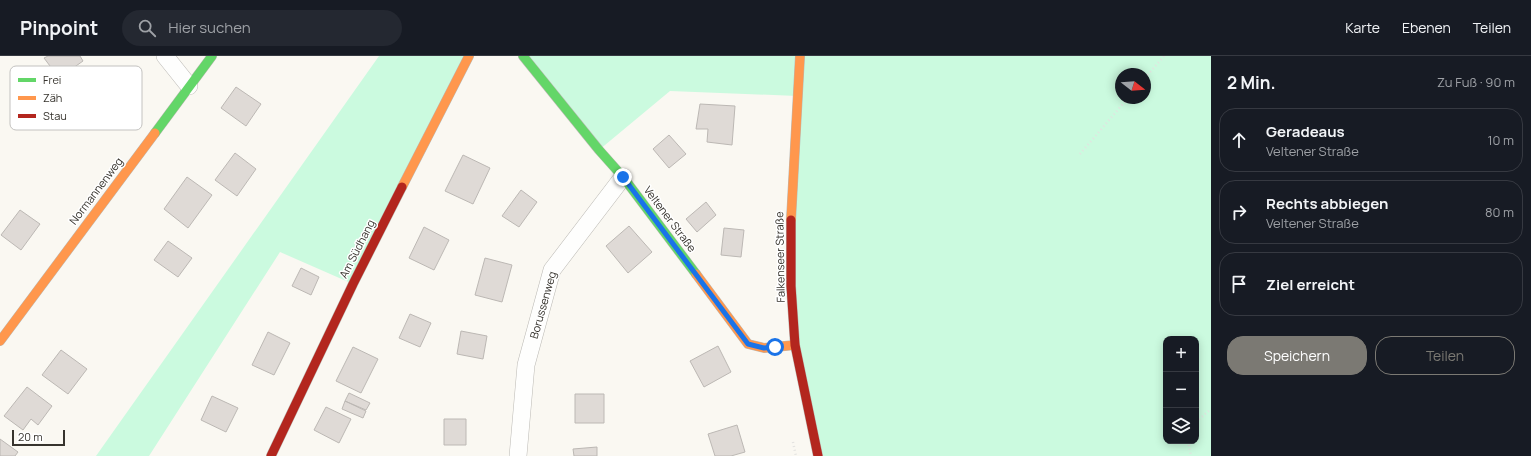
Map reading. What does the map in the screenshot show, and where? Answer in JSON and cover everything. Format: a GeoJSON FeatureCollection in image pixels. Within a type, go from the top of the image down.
{"type":"FeatureCollection","features":[{"type":"Feature","properties":{"kind":"street"},"geometry":{"type":"LineString","coordinates":[[164,56],[189,86]]}},
{"type":"Feature","properties":{"kind":"street","name":"Normannenweg"},"geometry":{"type":"LineString","coordinates":[[0,340],[212,56]]}},
{"type":"Feature","properties":{"kind":"street","name":"Am Südhang"},"geometry":{"type":"LineString","coordinates":[[271,456],[353,284],[469,56]]}},
{"type":"Feature","properties":{"kind":"street","name":"Veltener Straße"},"geometry":{"type":"LineString","coordinates":[[523,56],[599,150],[623,177],[748,344],[764,348],[795,345]]}},
{"type":"Feature","properties":{"kind":"street","name":"Falkenseer Straße"},"geometry":{"type":"LineString","coordinates":[[800,56],[791,223],[791,286],[795,345],[818,456]]}},
{"type":"Feature","properties":{"kind":"street","name":"Borussenweg"},"geometry":{"type":"LineString","coordinates":[[518,456],[526,365],[552,270],[623,177]]}},
{"type":"Feature","properties":{"kind":"path"},"geometry":{"type":"LineString","coordinates":[[1151,71],[1164,56]]}},
{"type":"Feature","properties":{"kind":"path"},"geometry":{"type":"LineString","coordinates":[[1080,154],[1123,104]]}},
{"type":"Feature","properties":{"kind":"path"},"geometry":{"type":"LineString","coordinates":[[1199,419],[1211,409]]}},
{"type":"Feature","properties":{"kind":"path"},"geometry":{"type":"LineString","coordinates":[[1189,444],[1191,456]]}},
{"type":"Feature","properties":{"kind":"green space"},"geometry":{"type":"Polygon","coordinates":[[[379,56],[469,56],[353,284],[280,252],[149,456],[96,456],[379,56]]]}},
{"type":"Feature","properties":{"kind":"green space"},"geometry":{"type":"Polygon","coordinates":[[[523,56],[1211,56],[1211,456],[818,456],[795,345],[797,96],[670,91],[599,150],[523,56]]]}},
{"type":"Feature","properties":{"kind":"building"},"geometry":{"type":"Polygon","coordinates":[[[48,56],[80,56],[83,61],[76,66],[50,66],[44,58],[48,56]]]}},
{"type":"Feature","properties":{"kind":"building"},"geometry":{"type":"Polygon","coordinates":[[[236,87],[261,104],[246,126],[221,108],[236,87]]]}},
{"type":"Feature","properties":{"kind":"building"},"geometry":{"type":"Polygon","coordinates":[[[700,104],[735,106],[732,145],[707,142],[708,129],[696,129],[700,104]]]}},
{"type":"Feature","properties":{"kind":"building"},"geometry":{"type":"Polygon","coordinates":[[[669,135],[686,154],[669,168],[653,149],[669,135]]]}},
{"type":"Feature","properties":{"kind":"building"},"geometry":{"type":"Polygon","coordinates":[[[235,153],[256,169],[237,196],[215,180],[235,153]]]}},
{"type":"Feature","properties":{"kind":"building"},"geometry":{"type":"Polygon","coordinates":[[[463,155],[490,168],[473,204],[445,191],[463,155]]]}},
{"type":"Feature","properties":{"kind":"building"},"geometry":{"type":"Polygon","coordinates":[[[187,177],[212,195],[188,228],[164,209],[187,177]]]}},
{"type":"Feature","properties":{"kind":"building"},"geometry":{"type":"Polygon","coordinates":[[[521,190],[537,202],[519,227],[502,216],[521,190]]]}},
{"type":"Feature","properties":{"kind":"building"},"geometry":{"type":"Polygon","coordinates":[[[706,202],[716,215],[697,232],[686,219],[706,202]]]}},
{"type":"Feature","properties":{"kind":"building"},"geometry":{"type":"Polygon","coordinates":[[[20,210],[40,224],[21,250],[1,235],[20,210]]]}},
{"type":"Feature","properties":{"kind":"building"},"geometry":{"type":"Polygon","coordinates":[[[629,226],[652,252],[628,273],[606,246],[629,226]]]}},
{"type":"Feature","properties":{"kind":"building"},"geometry":{"type":"Polygon","coordinates":[[[424,227],[449,240],[434,270],[409,258],[424,227]]]}},
{"type":"Feature","properties":{"kind":"building"},"geometry":{"type":"Polygon","coordinates":[[[724,228],[744,230],[741,257],[721,255],[724,228]]]}},
{"type":"Feature","properties":{"kind":"building"},"geometry":{"type":"Polygon","coordinates":[[[168,241],[192,258],[178,277],[154,260],[168,241]]]}},
{"type":"Feature","properties":{"kind":"building"},"geometry":{"type":"Polygon","coordinates":[[[485,258],[512,265],[502,302],[475,295],[485,258]]]}},
{"type":"Feature","properties":{"kind":"building"},"geometry":{"type":"Polygon","coordinates":[[[301,268],[319,277],[311,295],[292,286],[301,268]]]}},
{"type":"Feature","properties":{"kind":"building"},"geometry":{"type":"Polygon","coordinates":[[[410,314],[431,323],[420,347],[399,338],[410,314]]]}},
{"type":"Feature","properties":{"kind":"building"},"geometry":{"type":"Polygon","coordinates":[[[461,331],[487,336],[483,359],[457,354],[461,331]]]}},
{"type":"Feature","properties":{"kind":"building"},"geometry":{"type":"Polygon","coordinates":[[[268,332],[290,343],[274,375],[252,365],[268,332]]]}},
{"type":"Feature","properties":{"kind":"building"},"geometry":{"type":"Polygon","coordinates":[[[718,346],[731,372],[704,387],[690,361],[718,346]]]}},
{"type":"Feature","properties":{"kind":"building"},"geometry":{"type":"Polygon","coordinates":[[[353,347],[378,359],[361,393],[336,381],[353,347]]]}},
{"type":"Feature","properties":{"kind":"building"},"geometry":{"type":"Polygon","coordinates":[[[61,350],[87,369],[68,394],[42,375],[61,350]]]}},
{"type":"Feature","properties":{"kind":"building"},"geometry":{"type":"Polygon","coordinates":[[[27,387],[52,406],[38,425],[31,419],[23,430],[4,416],[27,387]]]}},
{"type":"Feature","properties":{"kind":"building"},"geometry":{"type":"Polygon","coordinates":[[[349,393],[370,403],[366,410],[345,401],[349,393]]]}},
{"type":"Feature","properties":{"kind":"building"},"geometry":{"type":"Polygon","coordinates":[[[575,394],[604,394],[604,423],[575,423],[575,394]]]}},
{"type":"Feature","properties":{"kind":"building"},"geometry":{"type":"Polygon","coordinates":[[[212,396],[238,408],[226,432],[201,420],[212,396]]]}},
{"type":"Feature","properties":{"kind":"building"},"geometry":{"type":"Polygon","coordinates":[[[345,401],[366,411],[363,418],[342,409],[345,401]]]}},
{"type":"Feature","properties":{"kind":"building"},"geometry":{"type":"Polygon","coordinates":[[[326,407],[351,419],[339,443],[314,430],[326,407]]]}},
{"type":"Feature","properties":{"kind":"building"},"geometry":{"type":"Polygon","coordinates":[[[444,419],[466,419],[466,445],[444,445],[444,419]]]}},
{"type":"Feature","properties":{"kind":"building"},"geometry":{"type":"Polygon","coordinates":[[[737,425],[745,452],[731,456],[715,456],[708,434],[737,425]]]}},
{"type":"Feature","properties":{"kind":"building"},"geometry":{"type":"Polygon","coordinates":[[[0,439],[18,452],[15,456],[0,456],[0,439]]]}},
{"type":"Feature","properties":{"kind":"building"},"geometry":{"type":"Polygon","coordinates":[[[597,447],[597,456],[574,456],[573,449],[597,447]]]}},
{"type":"Feature","properties":{"kind":"traffic: fast"},"geometry":{"type":"LineString","coordinates":[[155,133],[212,56]]}},
{"type":"Feature","properties":{"kind":"traffic: fast"},"geometry":{"type":"LineString","coordinates":[[523,56],[599,150],[623,177],[696,274]]}},
{"type":"Feature","properties":{"kind":"traffic: slow"},"geometry":{"type":"LineString","coordinates":[[402,187],[469,56]]}},
{"type":"Feature","properties":{"kind":"traffic: slow"},"geometry":{"type":"LineString","coordinates":[[791,220],[800,56]]}},
{"type":"Feature","properties":{"kind":"traffic: slow"},"geometry":{"type":"LineString","coordinates":[[0,341],[155,133]]}},
{"type":"Feature","properties":{"kind":"traffic: slow"},"geometry":{"type":"LineString","coordinates":[[696,274],[748,344],[764,348],[795,345]]}},
{"type":"Feature","properties":{"kind":"traffic: jam"},"geometry":{"type":"LineString","coordinates":[[271,456],[353,284],[402,187]]}},
{"type":"Feature","properties":{"kind":"traffic: jam"},"geometry":{"type":"LineString","coordinates":[[791,220],[791,286],[795,345],[818,456]]}},
{"type":"Feature","properties":{"kind":"route"},"geometry":{"type":"LineString","coordinates":[[623,177],[748,344],[764,348],[775,347]]}}]}
